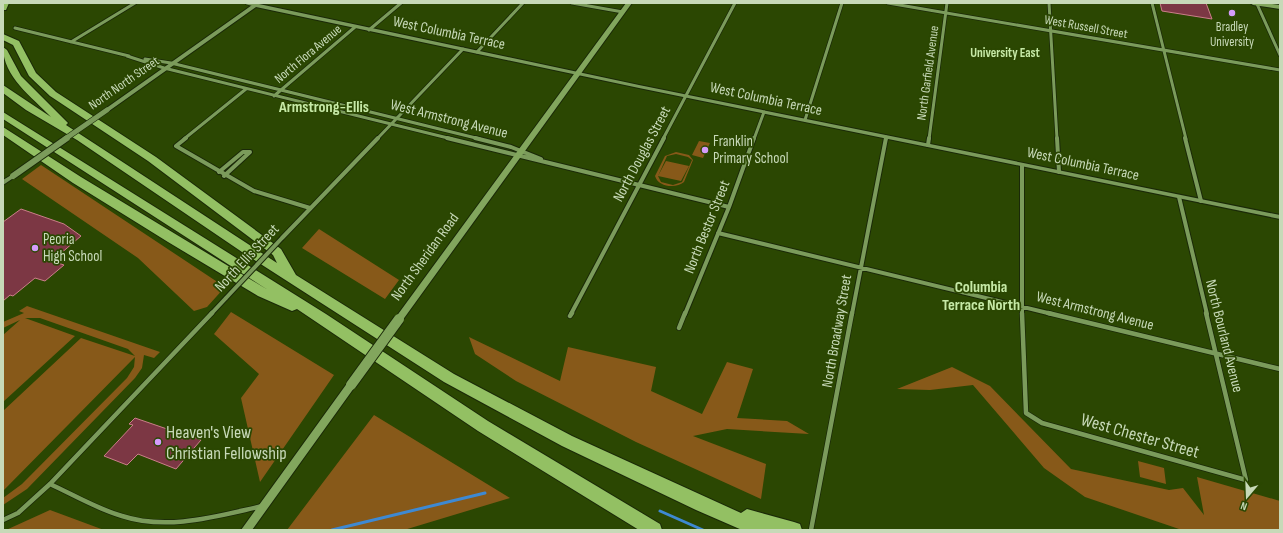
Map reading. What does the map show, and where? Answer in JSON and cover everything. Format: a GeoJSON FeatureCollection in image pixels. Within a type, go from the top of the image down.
{"type":"FeatureCollection","features":[{"type":"Feature","properties":{"kind":"highway"},"geometry":{"type":"LineString","coordinates":[[3,8],[5,3]]}},
{"type":"Feature","properties":{"kind":"highway"},"geometry":{"type":"LineString","coordinates":[[6,38],[17,44],[24,62],[32,74],[53,94],[152,159],[244,227],[276,252],[291,276]]}},
{"type":"Feature","properties":{"kind":"highway"},"geometry":{"type":"LineString","coordinates":[[3,50],[12,70],[25,86],[81,138]]}},
{"type":"Feature","properties":{"kind":"highway"},"geometry":{"type":"LineString","coordinates":[[3,88],[29,108],[81,138],[246,249],[291,276],[449,378],[567,441],[702,505],[761,530]]}},
{"type":"Feature","properties":{"kind":"highway"},"geometry":{"type":"LineString","coordinates":[[3,116],[322,318],[483,426],[654,530]]}},
{"type":"Feature","properties":{"kind":"highway"},"geometry":{"type":"LineString","coordinates":[[3,130],[84,184],[262,293],[322,318]]}},
{"type":"Feature","properties":{"kind":"highway"},"geometry":{"type":"LineString","coordinates":[[702,505],[794,530]]}},
{"type":"Feature","properties":{"kind":"main road","name":"North Sheridan Road"},"geometry":{"type":"LineString","coordinates":[[246,530],[629,3]]}},
{"type":"Feature","properties":{"kind":"main road"},"geometry":{"type":"LineString","coordinates":[[1255,3],[1280,7]]}},
{"type":"Feature","properties":{"kind":"street"},"geometry":{"type":"LineString","coordinates":[[71,42],[135,3]]}},
{"type":"Feature","properties":{"kind":"street","name":"West Columbia Terrace"},"geometry":{"type":"LineString","coordinates":[[247,3],[257,4],[355,28],[1280,217]]}},
{"type":"Feature","properties":{"kind":"street"},"geometry":{"type":"LineString","coordinates":[[369,30],[401,3]]}},
{"type":"Feature","properties":{"kind":"street"},"geometry":{"type":"LineString","coordinates":[[477,52],[523,3]]}},
{"type":"Feature","properties":{"kind":"street"},"geometry":{"type":"LineString","coordinates":[[572,3],[623,12]]}},
{"type":"Feature","properties":{"kind":"street","name":"North Douglas Street"},"geometry":{"type":"LineString","coordinates":[[570,316],[735,3]]}},
{"type":"Feature","properties":{"kind":"street"},"geometry":{"type":"LineString","coordinates":[[805,120],[842,3]]}},
{"type":"Feature","properties":{"kind":"street","name":"West Russell Street"},"geometry":{"type":"LineString","coordinates":[[888,3],[1280,70]]}},
{"type":"Feature","properties":{"kind":"street","name":"North Garfield Avenue"},"geometry":{"type":"LineString","coordinates":[[928,145],[948,3]]}},
{"type":"Feature","properties":{"kind":"street"},"geometry":{"type":"LineString","coordinates":[[1049,3],[1059,172]]}},
{"type":"Feature","properties":{"kind":"street"},"geometry":{"type":"LineString","coordinates":[[1152,3],[1201,201]]}},
{"type":"Feature","properties":{"kind":"street"},"geometry":{"type":"LineString","coordinates":[[1255,3],[1280,54]]}},
{"type":"Feature","properties":{"kind":"street","name":"North North Street"},"geometry":{"type":"LineString","coordinates":[[3,183],[257,4]]}},
{"type":"Feature","properties":{"kind":"street","name":"West Armstrong Avenue"},"geometry":{"type":"LineString","coordinates":[[14,28],[127,56],[165,68],[246,89],[518,154],[729,207]]}},
{"type":"Feature","properties":{"kind":"street","name":"North Flora Avenue"},"geometry":{"type":"LineString","coordinates":[[274,96],[355,28]]}},
{"type":"Feature","properties":{"kind":"street","name":"North Ellis Street"},"geometry":{"type":"LineString","coordinates":[[3,520],[18,513],[50,484],[310,208],[463,49]]}},
{"type":"Feature","properties":{"kind":"street","name":"West Armstrong Avenue"},"geometry":{"type":"LineString","coordinates":[[127,56],[172,63],[281,90],[396,119],[576,169]]}},
{"type":"Feature","properties":{"kind":"street"},"geometry":{"type":"LineString","coordinates":[[246,89],[176,146],[224,176],[259,194],[310,208]]}},
{"type":"Feature","properties":{"kind":"street","name":"North Bestor Street"},"geometry":{"type":"LineString","coordinates":[[679,328],[729,207],[764,112]]}},
{"type":"Feature","properties":{"kind":"street","name":"North Broadway Street"},"geometry":{"type":"LineString","coordinates":[[810,530],[886,137]]}},
{"type":"Feature","properties":{"kind":"street"},"geometry":{"type":"LineString","coordinates":[[219,172],[244,151],[250,152],[224,176]]}},
{"type":"Feature","properties":{"kind":"street"},"geometry":{"type":"LineString","coordinates":[[1022,165],[1022,305]]}},
{"type":"Feature","properties":{"kind":"street","name":"North Bourland Avenue"},"geometry":{"type":"LineString","coordinates":[[1179,197],[1246,480]]}},
{"type":"Feature","properties":{"kind":"street","name":"West Armstrong Avenue"},"geometry":{"type":"LineString","coordinates":[[718,233],[1022,305],[1280,369]]}},
{"type":"Feature","properties":{"kind":"street","name":"West Chester Street"},"geometry":{"type":"LineString","coordinates":[[1022,305],[1024,408],[1028,415],[1042,423],[1246,480]]}},
{"type":"Feature","properties":{"kind":"street"},"geometry":{"type":"LineString","coordinates":[[50,484],[124,517],[140,521],[176,521],[263,506]]}},
{"type":"Feature","properties":{"kind":"shaded area"},"geometry":{"type":"Polygon","coordinates":[[[699,141],[710,143],[703,158],[692,155],[699,141]]]}},
{"type":"Feature","properties":{"kind":"shaded area"},"geometry":{"type":"Polygon","coordinates":[[[676,152],[689,155],[693,160],[684,182],[677,186],[663,185],[655,176],[665,156],[676,152]],[[676,154],[667,156],[658,176],[661,182],[673,185],[682,182],[692,160],[688,157],[676,154]]]}},
{"type":"Feature","properties":{"kind":"shaded area"},"geometry":{"type":"Polygon","coordinates":[[[666,161],[689,166],[681,181],[658,176],[666,161]]]}},
{"type":"Feature","properties":{"kind":"shaded area"},"geometry":{"type":"Polygon","coordinates":[[[41,165],[225,287],[207,307],[194,311],[138,258],[22,179],[41,165]]]}},
{"type":"Feature","properties":{"kind":"shaded area"},"geometry":{"type":"Polygon","coordinates":[[[319,229],[399,280],[385,299],[302,248],[319,229]]]}},
{"type":"Feature","properties":{"kind":"shaded area"},"geometry":{"type":"Polygon","coordinates":[[[27,306],[160,352],[154,358],[144,355],[142,368],[135,378],[27,489],[3,505],[3,498],[22,484],[127,378],[134,367],[135,357],[3,491],[3,411],[81,338],[135,356],[128,349],[40,318],[25,318],[75,336],[3,402],[3,335],[20,320],[3,328],[3,322],[24,313],[19,311],[27,306]]]}},
{"type":"Feature","properties":{"kind":"shaded area"},"geometry":{"type":"Polygon","coordinates":[[[231,312],[334,375],[260,482],[241,398],[259,374],[214,334],[231,312]]]}},
{"type":"Feature","properties":{"kind":"shaded area"},"geometry":{"type":"Polygon","coordinates":[[[469,337],[560,381],[568,347],[656,367],[651,391],[702,414],[727,362],[753,369],[737,418],[787,421],[809,434],[727,429],[693,436],[766,464],[761,499],[636,442],[516,381],[475,354],[469,337]]]}},
{"type":"Feature","properties":{"kind":"shaded area"},"geometry":{"type":"Polygon","coordinates":[[[952,367],[990,386],[1071,469],[1169,490],[1183,488],[1204,515],[1197,477],[1280,501],[1280,530],[1182,530],[1085,497],[1044,468],[973,385],[930,390],[897,389],[952,367]]]}},
{"type":"Feature","properties":{"kind":"shaded area"},"geometry":{"type":"Polygon","coordinates":[[[374,415],[510,498],[404,530],[287,530],[374,415]]]}},
{"type":"Feature","properties":{"kind":"shaded area"},"geometry":{"type":"Polygon","coordinates":[[[1138,461],[1164,468],[1166,484],[1140,477],[1138,461]]]}},
{"type":"Feature","properties":{"kind":"shaded area"},"geometry":{"type":"Polygon","coordinates":[[[50,510],[104,530],[6,530],[50,510]]]}},
{"type":"Feature","properties":{"kind":"building"},"geometry":{"type":"Polygon","coordinates":[[[1160,3],[1206,3],[1212,19],[1162,11],[1160,3]]]}},
{"type":"Feature","properties":{"kind":"building","name":"Peoria High School"},"geometry":{"type":"Polygon","coordinates":[[[21,209],[64,224],[81,236],[52,261],[64,265],[45,281],[35,278],[13,296],[10,295],[3,301],[3,222],[21,209]]]}},
{"type":"Feature","properties":{"kind":"building","name":"Heaven's View Christian Fellowship"},"geometry":{"type":"Polygon","coordinates":[[[135,418],[170,430],[172,428],[201,440],[176,469],[138,454],[127,465],[104,456],[133,425],[129,424],[135,418]]]}},
{"type":"Feature","properties":{"kind":"waterway"},"geometry":{"type":"LineString","coordinates":[[332,530],[485,493]]}},
{"type":"Feature","properties":{"kind":"waterway"},"geometry":{"type":"LineString","coordinates":[[660,511],[703,530]]}},
{"type":"Feature","properties":{"kind":"place","name":"Bradley University"},"geometry":{"type":"Point","coordinates":[1232,13]}},
{"type":"Feature","properties":{"kind":"place","name":"Franklin Primary School"},"geometry":{"type":"Point","coordinates":[705,150]}},
{"type":"Feature","properties":{"kind":"place","name":"Peoria High School"},"geometry":{"type":"Point","coordinates":[35,248]}},
{"type":"Feature","properties":{"kind":"place","name":"Heaven's View Christian Fellowship"},"geometry":{"type":"Point","coordinates":[158,442]}},
{"type":"Feature","properties":{"kind":"district","name":"University East"},"geometry":{"type":"Point","coordinates":[1005,53]}},
{"type":"Feature","properties":{"kind":"district","name":"Armstrong-Ellis"},"geometry":{"type":"Point","coordinates":[324,107]}},
{"type":"Feature","properties":{"kind":"district","name":"Columbia Terrace North"},"geometry":{"type":"Point","coordinates":[981,296]}}]}
